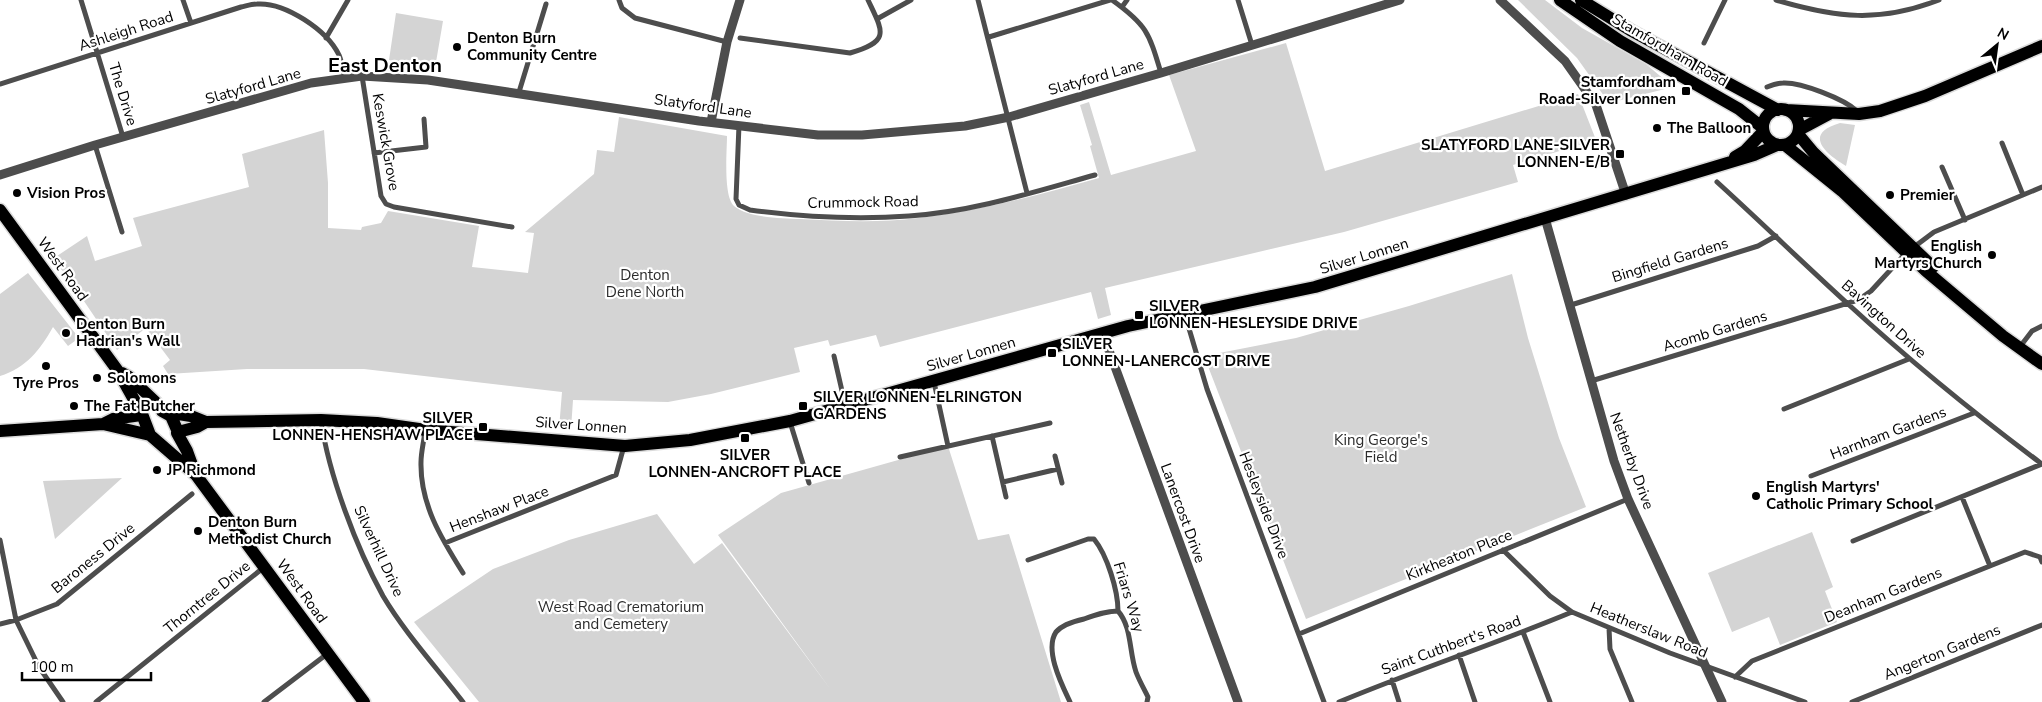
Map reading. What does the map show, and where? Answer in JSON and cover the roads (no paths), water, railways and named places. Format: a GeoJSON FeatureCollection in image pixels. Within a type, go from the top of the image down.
{"type":"FeatureCollection","features":[{"type":"Feature","properties":{"kind":"main road","name":"Stamfordham Road"},"geometry":{"type":"LineString","coordinates":[[1560,0],[1620,41],[1739,110],[1763,130]]}},
{"type":"Feature","properties":{"kind":"main road","name":"Stamfordham Road"},"geometry":{"type":"LineString","coordinates":[[1581,0],[1622,25],[1782,110]]}},
{"type":"Feature","properties":{"kind":"main road"},"geometry":{"type":"LineString","coordinates":[[2042,46],[1925,96],[1880,111],[1859,114],[1782,110],[1768,115],[1764,122],[1763,130],[1769,139],[1781,145],[1842,190],[1910,250],[1933,267],[1950,289],[2019,348],[2042,364]]}},
{"type":"Feature","properties":{"kind":"main road"},"geometry":{"type":"LineString","coordinates":[[1782,110],[1796,117],[1799,132],[1813,152],[1910,250]]}},
{"type":"Feature","properties":{"kind":"main road"},"geometry":{"type":"LineString","coordinates":[[1781,145],[1793,141],[1799,132],[1832,113]]}},
{"type":"Feature","properties":{"kind":"main road","name":"Silver Lonnen"},"geometry":{"type":"LineString","coordinates":[[1727,163],[1745,151],[1763,130]]}},
{"type":"Feature","properties":{"kind":"main road","name":"Silver Lonnen"},"geometry":{"type":"LineString","coordinates":[[103,424],[154,411],[166,412],[198,422],[321,420],[376,423],[426,430],[624,446],[690,440],[790,421],[1103,334],[1316,287],[1626,195],[1781,145]]}},
{"type":"Feature","properties":{"kind":"main road","name":"West Road"},"geometry":{"type":"LineString","coordinates":[[0,210],[136,393],[170,416],[178,432],[183,455],[196,475],[364,702]]}},
{"type":"Feature","properties":{"kind":"main road"},"geometry":{"type":"LineString","coordinates":[[121,418],[130,409],[136,393],[198,422],[183,455]]}},
{"type":"Feature","properties":{"kind":"main road","name":"West Road"},"geometry":{"type":"LineString","coordinates":[[136,393],[151,435]]}},
{"type":"Feature","properties":{"kind":"main road","name":"Silver Lonnen"},"geometry":{"type":"LineString","coordinates":[[151,435],[160,436],[178,432],[198,422]]}},
{"type":"Feature","properties":{"kind":"main road"},"geometry":{"type":"LineString","coordinates":[[0,431],[103,424],[183,455]]}},
{"type":"Feature","properties":{"kind":"main road"},"geometry":{"type":"LineString","coordinates":[[125,431],[151,435],[183,455]]}},
{"type":"Feature","properties":{"kind":"street","name":"The Drive"},"geometry":{"type":"LineString","coordinates":[[81,0],[123,137]]}},
{"type":"Feature","properties":{"kind":"street"},"geometry":{"type":"LineString","coordinates":[[183,0],[191,23]]}},
{"type":"Feature","properties":{"kind":"street"},"geometry":{"type":"LineString","coordinates":[[326,38],[348,0]]}},
{"type":"Feature","properties":{"kind":"street"},"geometry":{"type":"LineString","coordinates":[[618,0],[622,8],[635,18],[727,42]]}},
{"type":"Feature","properties":{"kind":"street"},"geometry":{"type":"LineString","coordinates":[[711,122],[727,42],[740,0]]}},
{"type":"Feature","properties":{"kind":"street"},"geometry":{"type":"LineString","coordinates":[[740,38],[850,53],[864,49],[878,40],[881,34],[881,27],[868,0]]}},
{"type":"Feature","properties":{"kind":"street"},"geometry":{"type":"LineString","coordinates":[[877,19],[911,0]]}},
{"type":"Feature","properties":{"kind":"street"},"geometry":{"type":"LineString","coordinates":[[978,0],[989,37],[1027,193]]}},
{"type":"Feature","properties":{"kind":"street"},"geometry":{"type":"LineString","coordinates":[[989,37],[1111,0],[1142,24],[1148,33],[1161,73]]}},
{"type":"Feature","properties":{"kind":"street"},"geometry":{"type":"LineString","coordinates":[[1122,7],[1127,0]]}},
{"type":"Feature","properties":{"kind":"street"},"geometry":{"type":"LineString","coordinates":[[1238,0],[1252,44]]}},
{"type":"Feature","properties":{"kind":"street","name":"Slatyford Lane"},"geometry":{"type":"LineString","coordinates":[[0,176],[95,145],[311,83],[362,76],[428,80],[711,122],[818,134],[862,135],[965,126],[1008,116],[1161,73],[1400,0]]}},
{"type":"Feature","properties":{"kind":"street"},"geometry":{"type":"LineString","coordinates":[[1500,0],[1566,61],[1596,104],[1626,195]]}},
{"type":"Feature","properties":{"kind":"street"},"geometry":{"type":"LineString","coordinates":[[1704,43],[1725,0]]}},
{"type":"Feature","properties":{"kind":"street"},"geometry":{"type":"LineString","coordinates":[[1776,0],[1823,12],[1873,16],[1899,13],[1939,0]]}},
{"type":"Feature","properties":{"kind":"street","name":"Ashleigh Road"},"geometry":{"type":"LineString","coordinates":[[0,84],[242,7],[270,3],[318,28],[339,55],[345,78]]}},
{"type":"Feature","properties":{"kind":"street"},"geometry":{"type":"LineString","coordinates":[[519,92],[546,4]]}},
{"type":"Feature","properties":{"kind":"street","name":"Keswick Grove"},"geometry":{"type":"LineString","coordinates":[[362,76],[381,196],[386,204],[394,207],[512,227]]}},
{"type":"Feature","properties":{"kind":"street"},"geometry":{"type":"LineString","coordinates":[[1767,86],[1783,82],[1803,86],[1849,104],[1859,114]]}},
{"type":"Feature","properties":{"kind":"street"},"geometry":{"type":"LineString","coordinates":[[374,153],[426,148],[424,119]]}},
{"type":"Feature","properties":{"kind":"street","name":"Crummock Road"},"geometry":{"type":"LineString","coordinates":[[739,125],[736,199],[738,205],[750,210],[836,217],[910,216],[972,207],[1095,175]]}},
{"type":"Feature","properties":{"kind":"street"},"geometry":{"type":"LineString","coordinates":[[2002,143],[2023,195]]}},
{"type":"Feature","properties":{"kind":"street"},"geometry":{"type":"LineString","coordinates":[[95,145],[122,232]]}},
{"type":"Feature","properties":{"kind":"street"},"geometry":{"type":"LineString","coordinates":[[1942,167],[1964,220]]}},
{"type":"Feature","properties":{"kind":"street","name":"Bavington Drive"},"geometry":{"type":"LineString","coordinates":[[1717,182],[1909,359],[1974,413],[2042,464]]}},
{"type":"Feature","properties":{"kind":"street","name":"Acomb Gardens"},"geometry":{"type":"LineString","coordinates":[[1590,381],[1848,304],[1871,291],[1910,250],[1934,232],[2042,187]]}},
{"type":"Feature","properties":{"kind":"street","name":"Netherby Drive"},"geometry":{"type":"LineString","coordinates":[[1545,218],[1614,461],[1628,499],[1722,702]]}},
{"type":"Feature","properties":{"kind":"street","name":"Bingfield Gardens"},"geometry":{"type":"LineString","coordinates":[[1571,305],[1758,246],[1776,236]]}},
{"type":"Feature","properties":{"kind":"street","name":"Hesleyside Drive"},"geometry":{"type":"LineString","coordinates":[[1184,315],[1207,388],[1324,702]]}},
{"type":"Feature","properties":{"kind":"street"},"geometry":{"type":"LineString","coordinates":[[2019,348],[2032,331],[2042,326]]}},
{"type":"Feature","properties":{"kind":"street","name":"Lanercost Drive"},"geometry":{"type":"LineString","coordinates":[[1103,334],[1238,702]]}},
{"type":"Feature","properties":{"kind":"street"},"geometry":{"type":"LineString","coordinates":[[834,356],[846,406]]}},
{"type":"Feature","properties":{"kind":"street"},"geometry":{"type":"LineString","coordinates":[[1784,410],[1909,359]]}},
{"type":"Feature","properties":{"kind":"street"},"geometry":{"type":"LineString","coordinates":[[934,381],[948,446]]}},
{"type":"Feature","properties":{"kind":"street","name":"Harnham Gardens"},"geometry":{"type":"LineString","coordinates":[[1810,476],[1974,413]]}},
{"type":"Feature","properties":{"kind":"street","name":"Silverhill Drive"},"geometry":{"type":"LineString","coordinates":[[321,420],[325,444],[342,503],[384,596],[416,642],[463,702]]}},
{"type":"Feature","properties":{"kind":"street"},"geometry":{"type":"LineString","coordinates":[[790,421],[809,483]]}},
{"type":"Feature","properties":{"kind":"street"},"geometry":{"type":"LineString","coordinates":[[900,457],[1050,423]]}},
{"type":"Feature","properties":{"kind":"street","name":"Henshaw Place"},"geometry":{"type":"LineString","coordinates":[[426,430],[421,461],[423,493],[432,519],[445,543],[616,475],[624,446]]}},
{"type":"Feature","properties":{"kind":"street"},"geometry":{"type":"LineString","coordinates":[[992,436],[1006,497]]}},
{"type":"Feature","properties":{"kind":"street"},"geometry":{"type":"LineString","coordinates":[[1056,456],[1062,483]]}},
{"type":"Feature","properties":{"kind":"street"},"geometry":{"type":"LineString","coordinates":[[1853,541],[2042,464]]}},
{"type":"Feature","properties":{"kind":"street"},"geometry":{"type":"LineString","coordinates":[[1003,482],[1058,469]]}},
{"type":"Feature","properties":{"kind":"street","name":"Baroness Drive"},"geometry":{"type":"LineString","coordinates":[[0,624],[16,620],[57,604],[192,494]]}},
{"type":"Feature","properties":{"kind":"street"},"geometry":{"type":"LineString","coordinates":[[1962,496],[1990,566]]}},
{"type":"Feature","properties":{"kind":"street","name":"Kirkheaton Place"},"geometry":{"type":"LineString","coordinates":[[1299,634],[1628,499]]}},
{"type":"Feature","properties":{"kind":"street","name":"Friars Way"},"geometry":{"type":"LineString","coordinates":[[1028,560],[1088,539],[1094,539],[1099,546],[1118,597],[1118,611],[1125,619],[1136,674],[1148,697],[1146,702]]}},
{"type":"Feature","properties":{"kind":"street"},"geometry":{"type":"LineString","coordinates":[[0,540],[16,620],[39,667],[63,702]]}},
{"type":"Feature","properties":{"kind":"street"},"geometry":{"type":"LineString","coordinates":[[445,543],[463,573]]}},
{"type":"Feature","properties":{"kind":"street","name":"Heatherslaw Road"},"geometry":{"type":"LineString","coordinates":[[1503,550],[1550,596],[1572,612],[1706,667],[1804,702]]}},
{"type":"Feature","properties":{"kind":"street","name":"Deanham Gardens"},"geometry":{"type":"LineString","coordinates":[[1735,677],[1752,661],[2025,552],[2040,557],[2042,562]]}},
{"type":"Feature","properties":{"kind":"street","name":"Thorntree Drive"},"geometry":{"type":"LineString","coordinates":[[96,702],[264,567]]}},
{"type":"Feature","properties":{"kind":"street"},"geometry":{"type":"LineString","coordinates":[[1070,702],[1062,684],[1053,654],[1052,644],[1057,632],[1071,622],[1110,611],[1118,611]]}},
{"type":"Feature","properties":{"kind":"street","name":"Saint Cuthbert's Road"},"geometry":{"type":"LineString","coordinates":[[1339,702],[1572,612]]}},
{"type":"Feature","properties":{"kind":"street","name":"Angerton Gardens"},"geometry":{"type":"LineString","coordinates":[[1852,702],[2042,625]]}},
{"type":"Feature","properties":{"kind":"street"},"geometry":{"type":"LineString","coordinates":[[1609,628],[1610,649],[1632,702]]}},
{"type":"Feature","properties":{"kind":"street"},"geometry":{"type":"LineString","coordinates":[[1523,632],[1550,702]]}},
{"type":"Feature","properties":{"kind":"street"},"geometry":{"type":"LineString","coordinates":[[264,702],[328,653]]}},
{"type":"Feature","properties":{"kind":"street"},"geometry":{"type":"LineString","coordinates":[[1459,655],[1476,702]]}},
{"type":"Feature","properties":{"kind":"street"},"geometry":{"type":"LineString","coordinates":[[1392,680],[1399,702]]}},
{"type":"Feature","properties":{"kind":"place","name":"Denton Burn Community Centre"},"geometry":{"type":"Point","coordinates":[457,47]}},
{"type":"Feature","properties":{"kind":"place","name":"Stamfordham Road-Silver Lonnen"},"geometry":{"type":"Point","coordinates":[1686,91]}},
{"type":"Feature","properties":{"kind":"place","name":"The Balloon"},"geometry":{"type":"Point","coordinates":[1657,128]}},
{"type":"Feature","properties":{"kind":"place","name":"SLATYFORD LANE-SILVER LONNEN-E/B"},"geometry":{"type":"Point","coordinates":[1620,154]}},
{"type":"Feature","properties":{"kind":"place","name":"Vision Pros"},"geometry":{"type":"Point","coordinates":[17,193]}},
{"type":"Feature","properties":{"kind":"place","name":"Premier"},"geometry":{"type":"Point","coordinates":[1890,195]}},
{"type":"Feature","properties":{"kind":"place","name":"English Martyrs Church"},"geometry":{"type":"Point","coordinates":[1992,255]}},
{"type":"Feature","properties":{"kind":"place","name":"SILVER LONNEN-HESLEYSIDE DRIVE"},"geometry":{"type":"Point","coordinates":[1139,315]}},
{"type":"Feature","properties":{"kind":"place","name":"Denton Burn Hadrian's Wall"},"geometry":{"type":"Point","coordinates":[66,333]}},
{"type":"Feature","properties":{"kind":"place","name":"SILVER LONNEN-LANERCOST DRIVE"},"geometry":{"type":"Point","coordinates":[1052,353]}},
{"type":"Feature","properties":{"kind":"place","name":"Tyre Pros"},"geometry":{"type":"Point","coordinates":[46,366]}},
{"type":"Feature","properties":{"kind":"place","name":"Solomons"},"geometry":{"type":"Point","coordinates":[97,378]}},
{"type":"Feature","properties":{"kind":"place","name":"The Fat Butcher"},"geometry":{"type":"Point","coordinates":[74,406]}},
{"type":"Feature","properties":{"kind":"place","name":"SILVER LONNEN-ELRINGTON GARDENS"},"geometry":{"type":"Point","coordinates":[803,406]}},
{"type":"Feature","properties":{"kind":"place","name":"SILVER LONNEN-HENSHAW PLACE"},"geometry":{"type":"Point","coordinates":[483,427]}},
{"type":"Feature","properties":{"kind":"place","name":"SILVER LONNEN-ANCROFT PLACE"},"geometry":{"type":"Point","coordinates":[745,438]}},
{"type":"Feature","properties":{"kind":"place","name":"JP Richmond"},"geometry":{"type":"Point","coordinates":[157,470]}},
{"type":"Feature","properties":{"kind":"place","name":"English Martyrs' Catholic Primary School"},"geometry":{"type":"Point","coordinates":[1756,496]}},
{"type":"Feature","properties":{"kind":"place","name":"Denton Burn Methodist Church"},"geometry":{"type":"Point","coordinates":[198,531]}},
{"type":"Feature","properties":{"kind":"district","name":"East Denton"},"geometry":{"type":"Point","coordinates":[385,65]}},
{"type":"Feature","properties":{"kind":"park label","name":"Denton Dene North"},"geometry":{"type":"Point","coordinates":[645,284]}},
{"type":"Feature","properties":{"kind":"park label","name":"King George's Field"},"geometry":{"type":"Point","coordinates":[1381,448]}},
{"type":"Feature","properties":{"kind":"park label","name":"West Road Crematorium and Cemetery"},"geometry":{"type":"Point","coordinates":[621,616]}}]}
